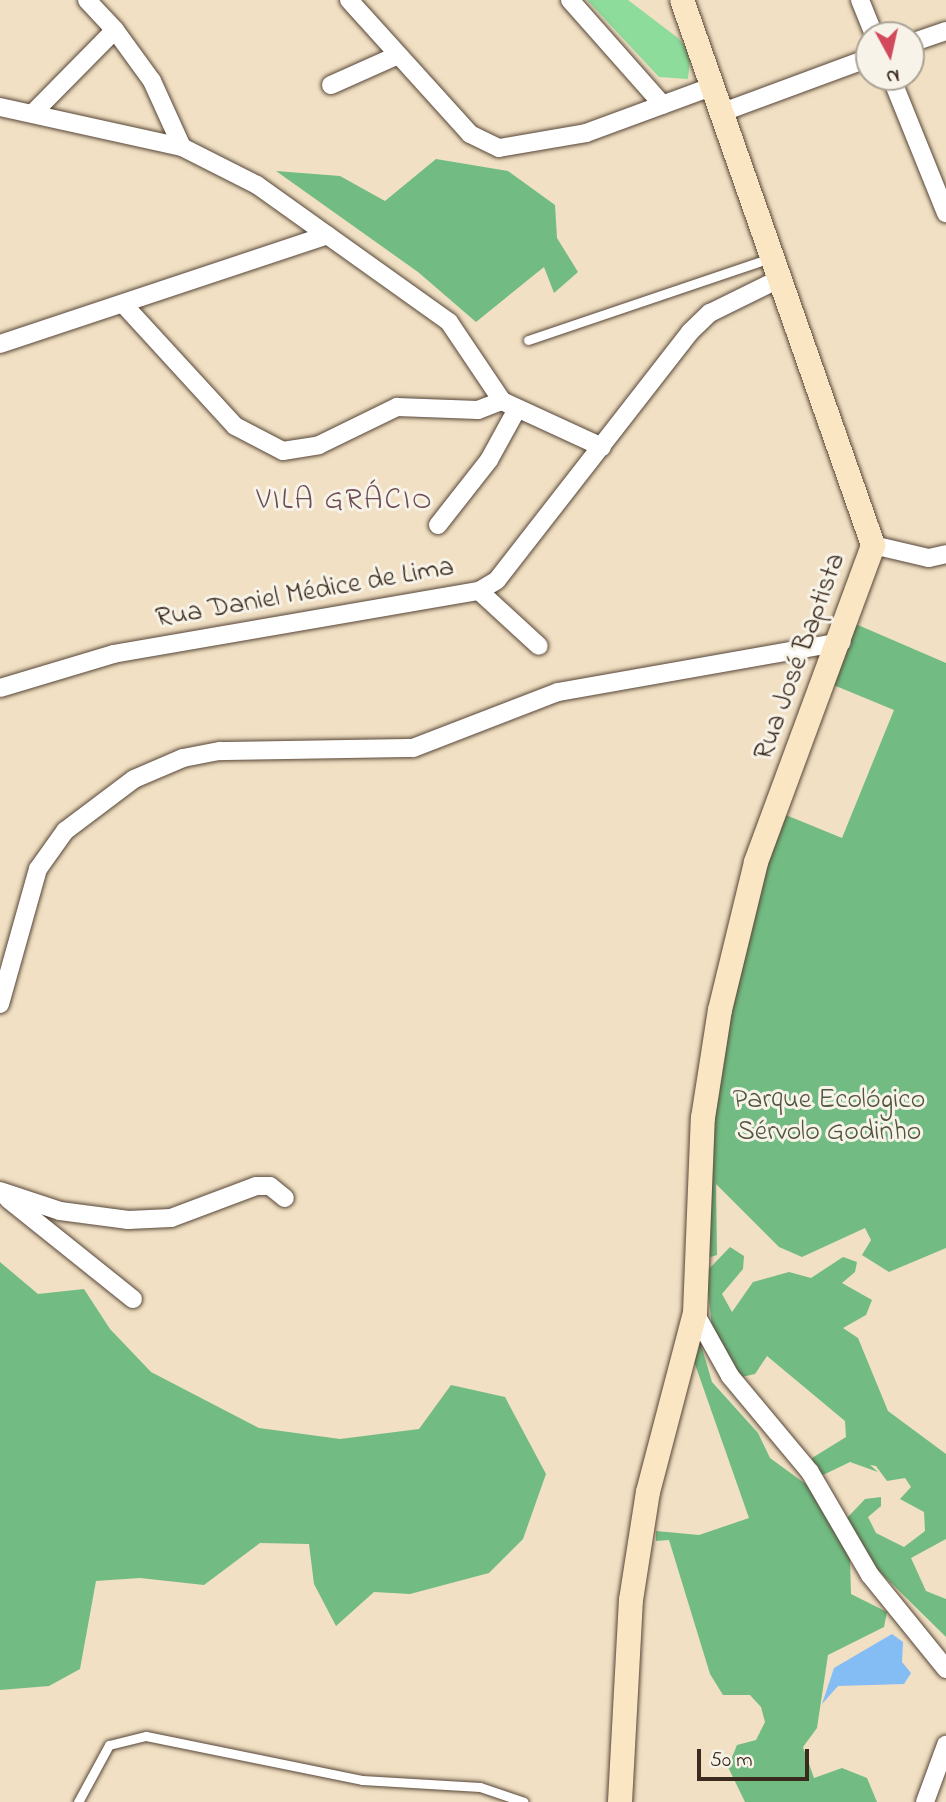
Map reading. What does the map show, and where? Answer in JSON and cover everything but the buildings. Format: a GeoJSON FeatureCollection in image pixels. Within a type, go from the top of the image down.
{"type":"FeatureCollection","features":[{"type":"Feature","properties":{"kind":"street"},"geometry":{"type":"LineString","coordinates":[[87,0],[115,30],[152,81],[182,147]]}},
{"type":"Feature","properties":{"kind":"street"},"geometry":{"type":"LineString","coordinates":[[349,0],[470,134],[499,148],[586,133],[715,86]]}},
{"type":"Feature","properties":{"kind":"street"},"geometry":{"type":"LineString","coordinates":[[570,0],[663,105]]}},
{"type":"Feature","properties":{"kind":"street","name":"Rua José Baptista"},"geometry":{"type":"LineString","coordinates":[[620,1802],[631,1600],[648,1492],[695,1313],[703,1118],[720,1010],[756,862],[842,642],[873,545],[715,86],[682,0]]}},
{"type":"Feature","properties":{"kind":"street"},"geometry":{"type":"LineString","coordinates":[[860,0],[868,21]]}},
{"type":"Feature","properties":{"kind":"street"},"geometry":{"type":"LineString","coordinates":[[34,112],[115,30]]}},
{"type":"Feature","properties":{"kind":"street"},"geometry":{"type":"LineString","coordinates":[[925,38],[946,31]]}},
{"type":"Feature","properties":{"kind":"street"},"geometry":{"type":"LineString","coordinates":[[331,85],[398,55]]}},
{"type":"Feature","properties":{"kind":"street"},"geometry":{"type":"LineString","coordinates":[[723,112],[855,63]]}},
{"type":"Feature","properties":{"kind":"street"},"geometry":{"type":"LineString","coordinates":[[897,91],[946,213]]}},
{"type":"Feature","properties":{"kind":"street"},"geometry":{"type":"LineString","coordinates":[[0,107],[34,112],[182,147],[257,185],[449,322],[509,405],[602,447]]}},
{"type":"Feature","properties":{"kind":"street"},"geometry":{"type":"LineString","coordinates":[[0,345],[125,306],[327,235]]}},
{"type":"Feature","properties":{"kind":"street","name":"Rua Daniel Médice de Lima"},"geometry":{"type":"LineString","coordinates":[[0,688],[113,654],[479,591],[497,580],[690,332],[710,313],[776,268]]}},
{"type":"Feature","properties":{"kind":"street"},"geometry":{"type":"LineString","coordinates":[[125,306],[235,426],[283,451],[319,445],[397,407],[478,410],[509,405]]}},
{"type":"Feature","properties":{"kind":"street"},"geometry":{"type":"LineString","coordinates":[[438,525],[489,460],[509,405]]}},
{"type":"Feature","properties":{"kind":"street"},"geometry":{"type":"LineString","coordinates":[[873,545],[929,558],[946,554]]}},
{"type":"Feature","properties":{"kind":"street"},"geometry":{"type":"LineString","coordinates":[[479,591],[539,646]]}},
{"type":"Feature","properties":{"kind":"street"},"geometry":{"type":"LineString","coordinates":[[0,1004],[38,869],[65,831],[134,779],[183,758],[219,751],[413,748],[558,692],[842,642]]}},
{"type":"Feature","properties":{"kind":"street"},"geometry":{"type":"LineString","coordinates":[[0,1191],[60,1210],[128,1220],[171,1218],[256,1186],[270,1186],[285,1198]]}},
{"type":"Feature","properties":{"kind":"street"},"geometry":{"type":"LineString","coordinates":[[0,1191],[133,1299]]}},
{"type":"Feature","properties":{"kind":"street"},"geometry":{"type":"LineString","coordinates":[[695,1313],[730,1376],[810,1472],[870,1575],[946,1669]]}},
{"type":"Feature","properties":{"kind":"street"},"geometry":{"type":"LineString","coordinates":[[925,1802],[946,1745]]}},
{"type":"Feature","properties":{"kind":"lane"},"geometry":{"type":"LineString","coordinates":[[528,340],[776,268]]}},
{"type":"Feature","properties":{"kind":"lane"},"geometry":{"type":"LineString","coordinates":[[78,1802],[109,1745],[146,1737],[362,1780],[480,1787],[524,1802]]}},
{"type":"Feature","properties":{"kind":"green space"},"geometry":{"type":"Polygon","coordinates":[[[587,0],[628,0],[678,38],[691,53],[688,79],[659,77],[587,0]]]}},
{"type":"Feature","properties":{"kind":"green space"},"geometry":{"type":"Polygon","coordinates":[[[436,159],[508,171],[555,205],[557,238],[578,272],[554,293],[544,267],[476,322],[418,272],[276,171],[340,176],[385,201],[436,159]]]}},
{"type":"Feature","properties":{"kind":"green space","name":"Parque Ecológico Sérvolo Godinho"},"geometry":{"type":"Polygon","coordinates":[[[851,622],[946,663],[946,1248],[889,1272],[862,1255],[871,1240],[865,1228],[802,1257],[779,1247],[716,1184],[717,1255],[707,1258],[718,1057],[781,813],[842,838],[894,710],[831,684],[851,622]]]}},
{"type":"Feature","properties":{"kind":"green space"},"geometry":{"type":"Polygon","coordinates":[[[730,1247],[744,1256],[743,1269],[722,1294],[732,1312],[753,1282],[789,1272],[811,1278],[843,1257],[857,1262],[855,1272],[842,1283],[872,1300],[866,1315],[843,1328],[858,1338],[888,1411],[946,1454],[946,1539],[911,1558],[926,1591],[946,1599],[946,1637],[878,1570],[847,1518],[865,1499],[881,1497],[881,1506],[868,1517],[876,1533],[904,1547],[925,1531],[924,1512],[900,1499],[911,1487],[905,1478],[887,1481],[876,1466],[870,1465],[878,1472],[850,1462],[823,1475],[815,1470],[812,1458],[846,1437],[845,1421],[767,1356],[755,1374],[742,1377],[723,1350],[712,1328],[706,1272],[730,1247]]]}},
{"type":"Feature","properties":{"kind":"green space"},"geometry":{"type":"Polygon","coordinates":[[[0,1262],[38,1294],[84,1289],[110,1329],[151,1372],[259,1428],[340,1439],[419,1429],[451,1385],[505,1397],[546,1474],[523,1539],[489,1573],[410,1594],[374,1592],[336,1626],[314,1584],[309,1544],[260,1543],[204,1585],[140,1578],[96,1581],[80,1669],[49,1686],[0,1690],[0,1262]]]}},
{"type":"Feature","properties":{"kind":"green space"},"geometry":{"type":"Polygon","coordinates":[[[697,1331],[712,1382],[758,1433],[770,1458],[807,1485],[836,1532],[850,1559],[851,1594],[887,1612],[884,1627],[828,1655],[817,1728],[803,1747],[814,1778],[842,1768],[867,1778],[877,1802],[745,1802],[728,1767],[737,1745],[756,1740],[765,1722],[761,1707],[750,1695],[723,1695],[710,1674],[669,1540],[656,1541],[656,1531],[699,1535],[749,1518],[690,1350],[697,1331]]]}},
{"type":"Feature","properties":{"kind":"water"},"geometry":{"type":"Polygon","coordinates":[[[892,1634],[903,1642],[902,1662],[911,1673],[904,1684],[838,1686],[822,1704],[834,1668],[892,1634]]]}},
{"type":"Feature","properties":{"kind":"district","name":"VILA GRÁCIO"},"geometry":{"type":"Point","coordinates":[345,501]}}]}
